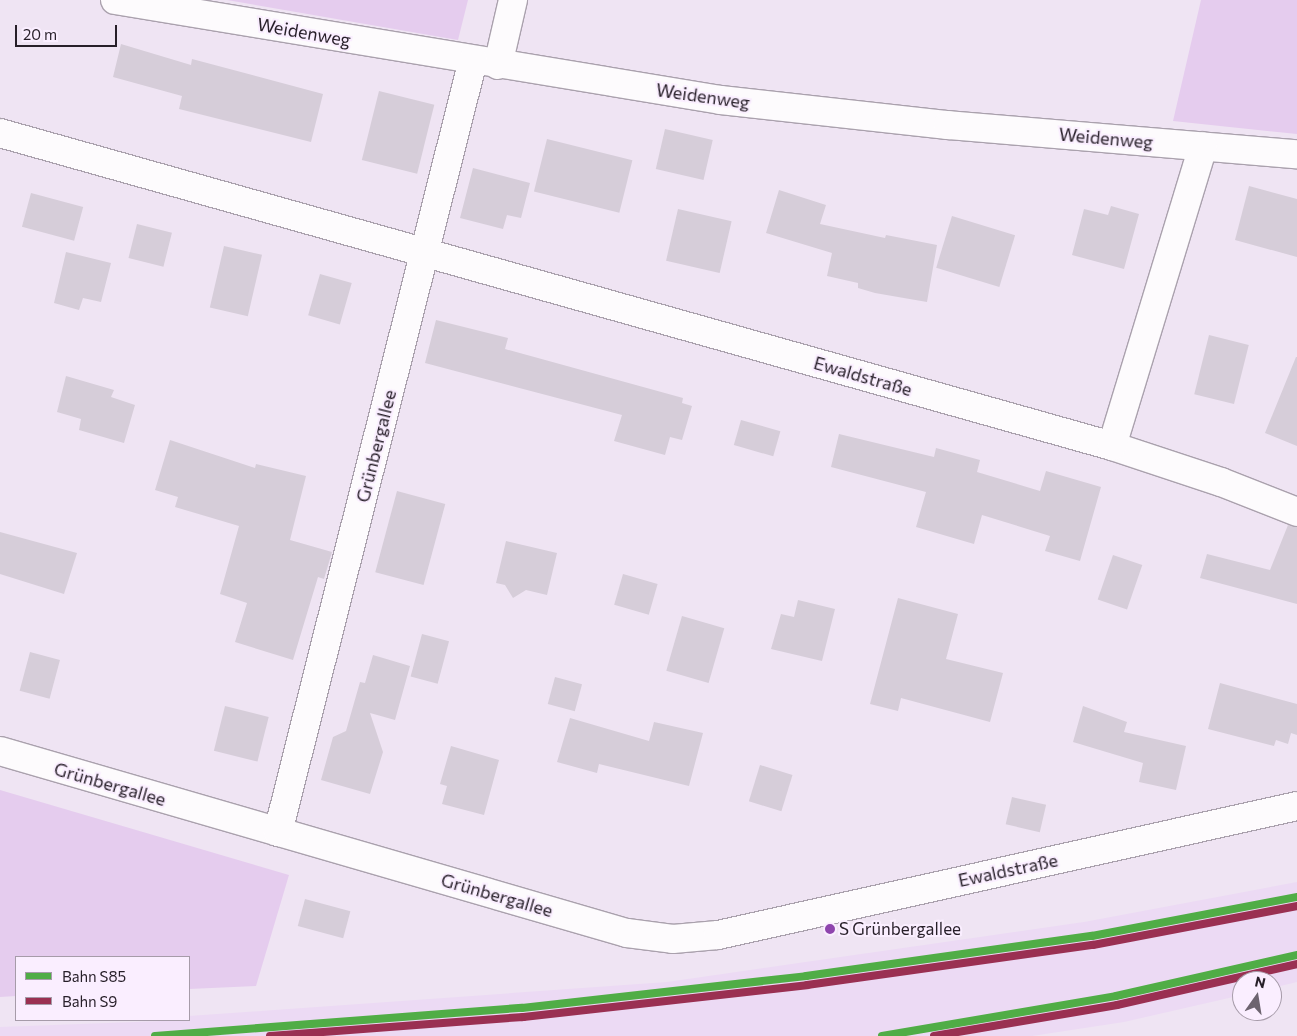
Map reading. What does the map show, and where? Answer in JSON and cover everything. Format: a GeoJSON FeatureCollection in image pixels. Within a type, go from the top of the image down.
{"type":"FeatureCollection","features":[{"type":"Feature","properties":{"kind":"street","name":"Weidenweg"},"geometry":{"type":"LineString","coordinates":[[115,0],[721,100],[948,125],[1297,154]]}},
{"type":"Feature","properties":{"kind":"street","name":"Grünbergallee"},"geometry":{"type":"LineString","coordinates":[[278,832],[425,251],[486,62],[513,0]]}},
{"type":"Feature","properties":{"kind":"street"},"geometry":{"type":"LineString","coordinates":[[0,133],[425,251]]}},
{"type":"Feature","properties":{"kind":"street"},"geometry":{"type":"LineString","coordinates":[[1112,446],[1203,146]]}},
{"type":"Feature","properties":{"kind":"street","name":"Ewaldstraße"},"geometry":{"type":"LineString","coordinates":[[425,251],[1112,446],[1221,482],[1297,512]]}},
{"type":"Feature","properties":{"kind":"street","name":"Grünbergallee"},"geometry":{"type":"LineString","coordinates":[[0,751],[627,933],[673,939],[718,935]]}},
{"type":"Feature","properties":{"kind":"street","name":"Ewaldstraße"},"geometry":{"type":"LineString","coordinates":[[718,935],[1297,806]]}},
{"type":"Feature","properties":{"kind":"shaded area"},"geometry":{"type":"Polygon","coordinates":[[[227,0],[468,0],[458,40],[227,0]]]}},
{"type":"Feature","properties":{"kind":"shaded area"},"geometry":{"type":"Polygon","coordinates":[[[1201,0],[1297,0],[1297,134],[1173,121],[1201,0]]]}},
{"type":"Feature","properties":{"kind":"shaded area"},"geometry":{"type":"Polygon","coordinates":[[[0,790],[289,875],[256,986],[190,989],[190,956],[15,956],[15,996],[0,997],[0,790]]]}},
{"type":"Feature","properties":{"kind":"shaded area"},"geometry":{"type":"Polygon","coordinates":[[[1297,882],[1297,982],[1282,986],[1282,971],[1232,971],[1232,997],[1124,1022],[1032,1036],[0,1036],[0,1027],[190,1021],[190,1016],[667,982],[1084,922],[1297,882]]]}},
{"type":"Feature","properties":{"kind":"building"},"geometry":{"type":"Polygon","coordinates":[[[121,44],[191,65],[192,59],[323,94],[311,142],[179,109],[182,96],[113,77],[121,44]]]}},
{"type":"Feature","properties":{"kind":"building"},"geometry":{"type":"Polygon","coordinates":[[[379,91],[434,105],[417,174],[362,160],[379,91]]]}},
{"type":"Feature","properties":{"kind":"building"},"geometry":{"type":"Polygon","coordinates":[[[665,129],[713,140],[704,180],[656,169],[665,129]]]}},
{"type":"Feature","properties":{"kind":"building"},"geometry":{"type":"Polygon","coordinates":[[[547,139],[632,160],[619,213],[534,191],[547,139]]]}},
{"type":"Feature","properties":{"kind":"building"},"geometry":{"type":"Polygon","coordinates":[[[473,168],[530,183],[521,218],[507,215],[503,229],[460,218],[473,168]]]}},
{"type":"Feature","properties":{"kind":"building"},"geometry":{"type":"Polygon","coordinates":[[[1249,186],[1297,199],[1297,257],[1235,240],[1249,186]]]}},
{"type":"Feature","properties":{"kind":"building"},"geometry":{"type":"Polygon","coordinates":[[[779,190],[826,205],[820,224],[885,238],[886,235],[937,245],[927,302],[875,293],[858,288],[858,283],[827,276],[832,253],[766,233],[779,190]]]}},
{"type":"Feature","properties":{"kind":"building"},"geometry":{"type":"Polygon","coordinates":[[[31,193],[83,207],[74,241],[22,227],[31,193]]]}},
{"type":"Feature","properties":{"kind":"building"},"geometry":{"type":"Polygon","coordinates":[[[1111,206],[1139,214],[1124,269],[1072,255],[1084,209],[1108,215],[1111,206]]]}},
{"type":"Feature","properties":{"kind":"building"},"geometry":{"type":"Polygon","coordinates":[[[678,209],[732,221],[720,273],[666,261],[678,209]]]}},
{"type":"Feature","properties":{"kind":"building"},"geometry":{"type":"Polygon","coordinates":[[[952,216],[1015,235],[999,287],[936,268],[952,216]]]}},
{"type":"Feature","properties":{"kind":"building"},"geometry":{"type":"Polygon","coordinates":[[[137,224],[172,233],[163,267],[129,258],[137,224]]]}},
{"type":"Feature","properties":{"kind":"building"},"geometry":{"type":"Polygon","coordinates":[[[224,246],[262,255],[248,316],[210,307],[224,246]]]}},
{"type":"Feature","properties":{"kind":"building"},"geometry":{"type":"Polygon","coordinates":[[[66,252],[111,263],[101,302],[83,298],[79,310],[54,303],[66,252]]]}},
{"type":"Feature","properties":{"kind":"building"},"geometry":{"type":"Polygon","coordinates":[[[320,274],[352,283],[340,324],[308,315],[320,274]]]}},
{"type":"Feature","properties":{"kind":"building"},"geometry":{"type":"Polygon","coordinates":[[[436,320],[508,338],[505,349],[683,398],[682,403],[692,406],[682,440],[670,437],[665,455],[614,441],[622,415],[425,363],[436,320]]]}},
{"type":"Feature","properties":{"kind":"building"},"geometry":{"type":"Polygon","coordinates":[[[1209,335],[1249,345],[1234,404],[1194,394],[1209,335]]]}},
{"type":"Feature","properties":{"kind":"building"},"geometry":{"type":"Polygon","coordinates":[[[1297,357],[1297,446],[1265,433],[1297,357]]]}},
{"type":"Feature","properties":{"kind":"building"},"geometry":{"type":"Polygon","coordinates":[[[66,376],[114,390],[111,397],[135,405],[124,443],[79,430],[81,419],[57,412],[66,376]]]}},
{"type":"Feature","properties":{"kind":"building"},"geometry":{"type":"Polygon","coordinates":[[[741,420],[780,431],[773,456],[734,445],[741,420]]]}},
{"type":"Feature","properties":{"kind":"building"},"geometry":{"type":"Polygon","coordinates":[[[839,434],[934,457],[936,448],[980,460],[977,472],[1040,491],[1046,471],[1101,487],[1080,561],[1045,551],[1050,536],[982,515],[974,544],[916,527],[926,492],[831,467],[839,434]]]}},
{"type":"Feature","properties":{"kind":"building"},"geometry":{"type":"Polygon","coordinates":[[[170,440],[255,468],[256,464],[306,476],[290,540],[332,552],[324,579],[318,577],[293,660],[235,642],[247,603],[220,594],[239,526],[175,507],[178,497],[155,490],[170,440]]]}},
{"type":"Feature","properties":{"kind":"building"},"geometry":{"type":"Polygon","coordinates":[[[397,491],[445,504],[424,585],[375,572],[397,491]]]}},
{"type":"Feature","properties":{"kind":"building"},"geometry":{"type":"Polygon","coordinates":[[[1288,525],[1297,527],[1297,604],[1200,578],[1207,554],[1270,570],[1288,525]]]}},
{"type":"Feature","properties":{"kind":"building"},"geometry":{"type":"Polygon","coordinates":[[[0,532],[77,553],[64,594],[0,574],[0,532]]]}},
{"type":"Feature","properties":{"kind":"building"},"geometry":{"type":"Polygon","coordinates":[[[506,541],[557,553],[547,595],[526,590],[513,598],[505,585],[496,583],[506,541]]]}},
{"type":"Feature","properties":{"kind":"building"},"geometry":{"type":"Polygon","coordinates":[[[1113,555],[1142,565],[1127,610],[1098,599],[1113,555]]]}},
{"type":"Feature","properties":{"kind":"building"},"geometry":{"type":"Polygon","coordinates":[[[623,574],[658,584],[649,615],[614,605],[623,574]]]}},
{"type":"Feature","properties":{"kind":"building"},"geometry":{"type":"Polygon","coordinates":[[[898,598],[958,614],[946,659],[1003,673],[990,722],[901,698],[898,711],[870,704],[898,598]]]}},
{"type":"Feature","properties":{"kind":"building"},"geometry":{"type":"Polygon","coordinates":[[[798,600],[835,609],[822,661],[771,649],[781,614],[794,617],[798,600]]]}},
{"type":"Feature","properties":{"kind":"building"},"geometry":{"type":"Polygon","coordinates":[[[682,616],[724,628],[709,683],[666,671],[682,616]]]}},
{"type":"Feature","properties":{"kind":"building"},"geometry":{"type":"Polygon","coordinates":[[[422,634],[449,641],[438,684],[411,677],[422,634]]]}},
{"type":"Feature","properties":{"kind":"building"},"geometry":{"type":"Polygon","coordinates":[[[30,652],[60,660],[50,699],[20,691],[30,652]]]}},
{"type":"Feature","properties":{"kind":"building"},"geometry":{"type":"Polygon","coordinates":[[[373,655],[410,666],[395,720],[370,713],[383,752],[370,794],[321,780],[333,737],[346,731],[360,682],[365,683],[373,655]]]}},
{"type":"Feature","properties":{"kind":"building"},"geometry":{"type":"Polygon","coordinates":[[[555,677],[582,684],[575,711],[548,704],[555,677]]]}},
{"type":"Feature","properties":{"kind":"building"},"geometry":{"type":"Polygon","coordinates":[[[1220,683],[1297,704],[1297,735],[1291,733],[1288,744],[1276,740],[1274,746],[1208,729],[1220,683]]]}},
{"type":"Feature","properties":{"kind":"building"},"geometry":{"type":"Polygon","coordinates":[[[225,706],[269,717],[258,762],[214,751],[225,706]]]}},
{"type":"Feature","properties":{"kind":"building"},"geometry":{"type":"Polygon","coordinates":[[[1083,706],[1127,722],[1124,732],[1186,746],[1176,790],[1139,782],[1143,763],[1073,742],[1083,706]]]}},
{"type":"Feature","properties":{"kind":"building"},"geometry":{"type":"Polygon","coordinates":[[[570,718],[649,741],[654,722],[703,733],[689,786],[599,764],[597,773],[557,762],[570,718]]]}},
{"type":"Feature","properties":{"kind":"building"},"geometry":{"type":"Polygon","coordinates":[[[451,746],[499,760],[484,815],[442,804],[447,786],[440,784],[451,746]]]}},
{"type":"Feature","properties":{"kind":"building"},"geometry":{"type":"Polygon","coordinates":[[[760,765],[793,775],[781,811],[749,801],[760,765]]]}},
{"type":"Feature","properties":{"kind":"building"},"geometry":{"type":"Polygon","coordinates":[[[1012,797],[1046,805],[1040,832],[1006,824],[1012,797]]]}},
{"type":"Feature","properties":{"kind":"building"},"geometry":{"type":"Polygon","coordinates":[[[305,899],[350,911],[343,938],[298,926],[305,899]]]}},
{"type":"Feature","properties":{"kind":"rail line","name":"S85"},"geometry":{"type":"LineString","coordinates":[[155,1036],[522,1008],[806,976],[1092,936],[1297,897]]}},
{"type":"Feature","properties":{"kind":"rail line","name":"S9"},"geometry":{"type":"LineString","coordinates":[[270,1036],[523,1017],[807,985],[1093,945],[1297,906]]}},
{"type":"Feature","properties":{"kind":"rail line","name":"S85"},"geometry":{"type":"LineString","coordinates":[[882,1036],[1116,996],[1297,955]]}},
{"type":"Feature","properties":{"kind":"rail line","name":"S9"},"geometry":{"type":"LineString","coordinates":[[934,1036],[1117,1005],[1297,964]]}},
{"type":"Feature","properties":{"kind":"place","name":"S Grünbergallee"},"geometry":{"type":"Point","coordinates":[830,929]}}]}
